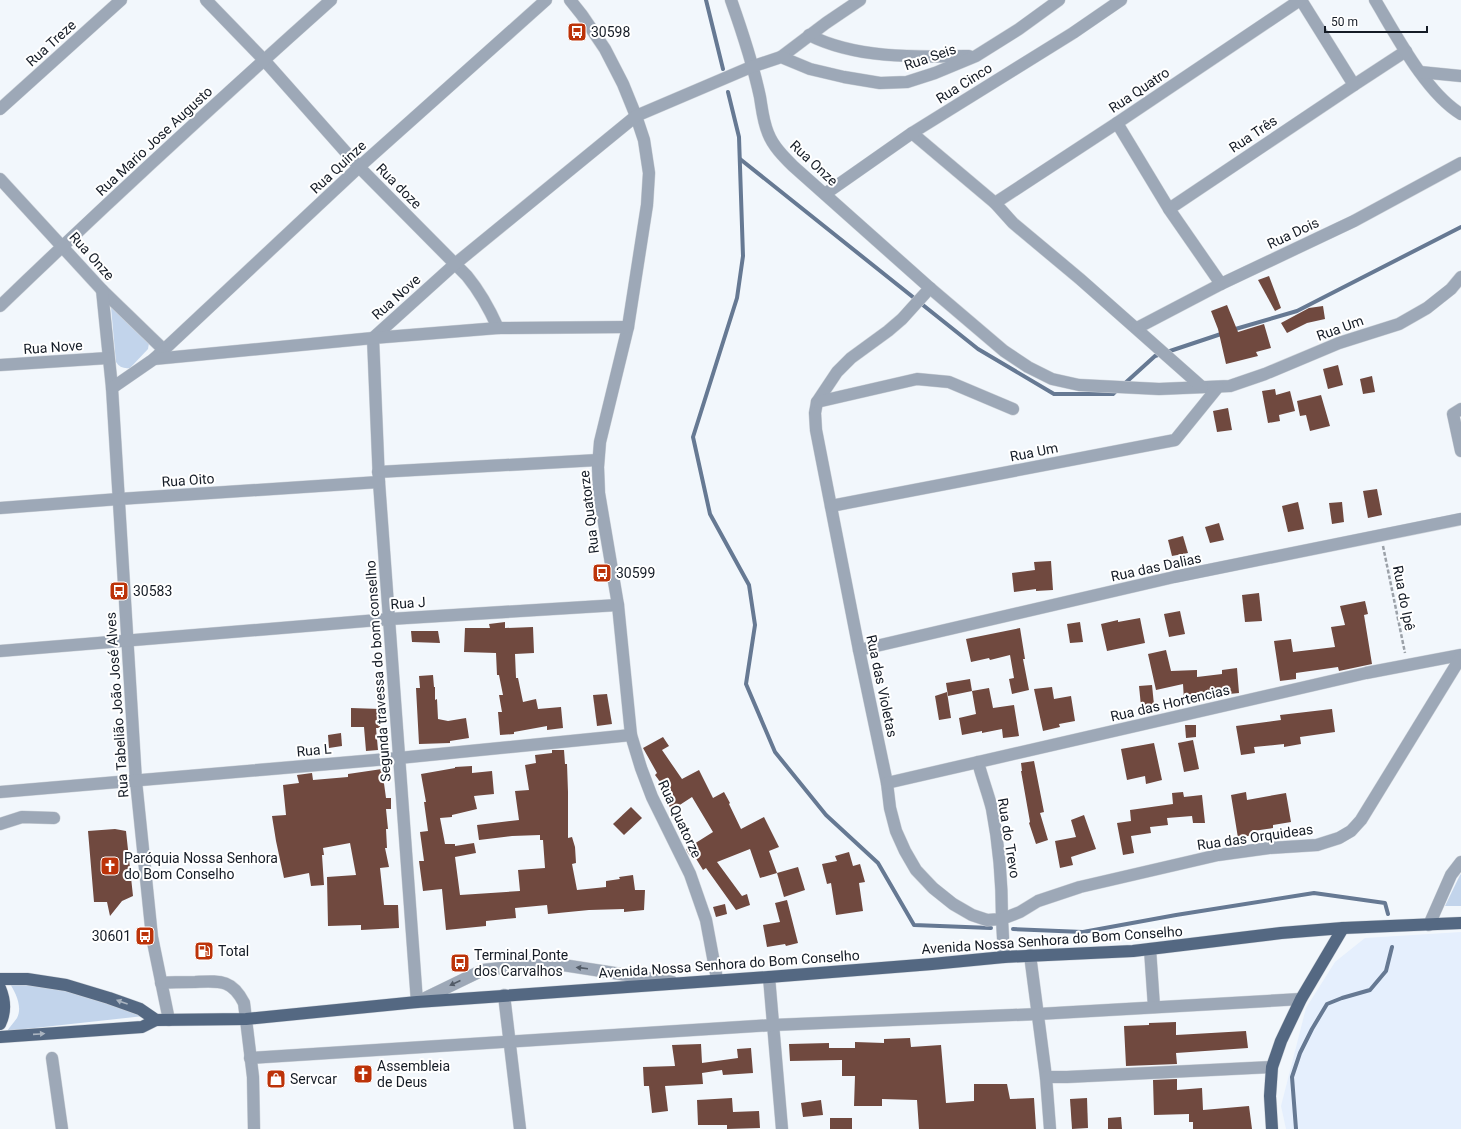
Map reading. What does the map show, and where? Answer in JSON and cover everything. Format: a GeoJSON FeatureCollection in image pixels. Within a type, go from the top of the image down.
{"type":"FeatureCollection","features":[{"type":"Feature","properties":{"kind":"main road","name":"Avenida Nossa Senhora do Bom Conselho"},"geometry":{"type":"LineString","coordinates":[[0,1037],[142,1027],[156,1020],[246,1019],[417,1002],[676,982],[769,977],[932,964],[1004,956],[1133,951],[1281,933],[1343,928],[1461,923]]}},
{"type":"Feature","properties":{"kind":"main road"},"geometry":{"type":"LineString","coordinates":[[1272,1129],[1270,1096],[1272,1067],[1281,1041],[1301,999],[1343,928]]}},
{"type":"Feature","properties":{"kind":"main road"},"geometry":{"type":"LineString","coordinates":[[0,979],[27,979],[66,985],[140,1009],[156,1020]]}},
{"type":"Feature","properties":{"kind":"main road"},"geometry":{"type":"LineString","coordinates":[[0,988],[4,999],[4,1010],[0,1024]]}},
{"type":"Feature","properties":{"kind":"street","name":"Rua Treze"},"geometry":{"type":"LineString","coordinates":[[0,109],[121,0]]}},
{"type":"Feature","properties":{"kind":"street","name":"Rua doze"},"geometry":{"type":"LineString","coordinates":[[206,0],[264,60],[359,167],[467,276],[479,290],[498,328]]}},
{"type":"Feature","properties":{"kind":"street","name":"Rua Mario Jose Augusto"},"geometry":{"type":"LineString","coordinates":[[0,306],[62,246],[331,0]]}},
{"type":"Feature","properties":{"kind":"street","name":"Rua Quinze"},"geometry":{"type":"LineString","coordinates":[[112,388],[154,359],[359,167],[546,0]]}},
{"type":"Feature","properties":{"kind":"street","name":"Rua Quatorze"},"geometry":{"type":"LineString","coordinates":[[570,0],[582,15],[604,49],[623,84],[644,140],[649,173],[647,205],[628,327],[600,442],[598,460],[599,493],[618,605],[631,735],[640,768],[652,797],[690,874],[706,920],[717,980]]}},
{"type":"Feature","properties":{"kind":"street","name":"Rua Onze"},"geometry":{"type":"LineString","coordinates":[[731,0],[742,29],[760,97],[763,118],[768,133],[777,150],[930,288]]}},
{"type":"Feature","properties":{"kind":"street"},"geometry":{"type":"LineString","coordinates":[[751,67],[781,57],[809,35],[860,0]]}},
{"type":"Feature","properties":{"kind":"street","name":"Rua Seis"},"geometry":{"type":"LineString","coordinates":[[781,57],[810,69],[880,84],[908,82],[935,73],[976,56],[1019,29],[1059,0]]}},
{"type":"Feature","properties":{"kind":"street","name":"Rua Cinco"},"geometry":{"type":"LineString","coordinates":[[824,194],[912,133],[1073,33],[1121,0]]}},
{"type":"Feature","properties":{"kind":"street"},"geometry":{"type":"LineString","coordinates":[[1300,0],[1354,85]]}},
{"type":"Feature","properties":{"kind":"street","name":"Rua Quatro"},"geometry":{"type":"LineString","coordinates":[[995,203],[1300,0]]}},
{"type":"Feature","properties":{"kind":"street"},"geometry":{"type":"LineString","coordinates":[[1375,0],[1420,72],[1439,97],[1461,114]]}},
{"type":"Feature","properties":{"kind":"street"},"geometry":{"type":"LineString","coordinates":[[809,35],[823,42],[852,50],[897,56],[976,56]]}},
{"type":"Feature","properties":{"kind":"street","name":"Rua Três"},"geometry":{"type":"LineString","coordinates":[[1169,209],[1406,51]]}},
{"type":"Feature","properties":{"kind":"street","name":"Rua Nove"},"geometry":{"type":"LineString","coordinates":[[374,338],[454,264],[636,116],[751,67]]}},
{"type":"Feature","properties":{"kind":"street"},"geometry":{"type":"LineString","coordinates":[[1420,72],[1461,76]]}},
{"type":"Feature","properties":{"kind":"street"},"geometry":{"type":"LineString","coordinates":[[1116,123],[1169,209],[1221,284]]}},
{"type":"Feature","properties":{"kind":"street"},"geometry":{"type":"LineString","coordinates":[[912,133],[995,203],[1028,237],[1137,328],[1202,387]]}},
{"type":"Feature","properties":{"kind":"street","name":"Rua Dois"},"geometry":{"type":"LineString","coordinates":[[1137,328],[1221,284],[1354,220],[1461,163]]}},
{"type":"Feature","properties":{"kind":"street","name":"Rua Onze"},"geometry":{"type":"LineString","coordinates":[[0,179],[102,290],[164,350]]}},
{"type":"Feature","properties":{"kind":"street","name":"Rua Um"},"geometry":{"type":"LineString","coordinates":[[930,288],[1004,350],[1028,366],[1052,379],[1079,385],[1159,389],[1230,386],[1265,374],[1339,343],[1400,324],[1427,308],[1451,289],[1461,277]]}},
{"type":"Feature","properties":{"kind":"street"},"geometry":{"type":"LineString","coordinates":[[817,402],[838,372],[851,358],[888,331],[930,288]]}},
{"type":"Feature","properties":{"kind":"street","name":"Rua Tabelião João José Alves"},"geometry":{"type":"LineString","coordinates":[[102,290],[112,388],[136,781],[152,937],[169,1020]]}},
{"type":"Feature","properties":{"kind":"street","name":"Rua Nove"},"geometry":{"type":"LineString","coordinates":[[374,338],[498,328],[628,327]]}},
{"type":"Feature","properties":{"kind":"street"},"geometry":{"type":"LineString","coordinates":[[154,359],[374,338]]}},
{"type":"Feature","properties":{"kind":"street","name":"Segunda travessa do bom conselho"},"geometry":{"type":"LineString","coordinates":[[374,338],[379,477],[417,1002]]}},
{"type":"Feature","properties":{"kind":"street","name":"Rua Nove"},"geometry":{"type":"LineString","coordinates":[[0,365],[108,358]]}},
{"type":"Feature","properties":{"kind":"street"},"geometry":{"type":"LineString","coordinates":[[817,402],[917,379],[949,382],[1013,409]]}},
{"type":"Feature","properties":{"kind":"street","name":"Rua Um"},"geometry":{"type":"LineString","coordinates":[[831,506],[1175,440],[1218,387]]}},
{"type":"Feature","properties":{"kind":"street","name":"Rua das Violetas"},"geometry":{"type":"LineString","coordinates":[[817,402],[816,430],[890,808],[896,831],[916,870],[933,888],[953,904],[972,916],[987,920],[1002,919]]}},
{"type":"Feature","properties":{"kind":"street"},"geometry":{"type":"LineString","coordinates":[[1457,412],[1461,451]]}},
{"type":"Feature","properties":{"kind":"street","name":"Rua Oito"},"geometry":{"type":"LineString","coordinates":[[0,508],[598,460]]}},
{"type":"Feature","properties":{"kind":"street","name":"Rua das Dalias"},"geometry":{"type":"LineString","coordinates":[[859,650],[1174,577],[1461,519]]}},
{"type":"Feature","properties":{"kind":"street","name":"Rua J"},"geometry":{"type":"LineString","coordinates":[[0,651],[390,620],[618,605]]}},
{"type":"Feature","properties":{"kind":"street","name":"Rua das Hortencias"},"geometry":{"type":"LineString","coordinates":[[886,783],[1366,673],[1461,656]]}},
{"type":"Feature","properties":{"kind":"street","name":"Rua das Orquideas"},"geometry":{"type":"LineString","coordinates":[[1002,919],[1020,912],[1038,901],[1080,887],[1218,855],[1269,848],[1317,845],[1339,838],[1351,831],[1361,820],[1461,656]]}},
{"type":"Feature","properties":{"kind":"street","name":"Rua L"},"geometry":{"type":"LineString","coordinates":[[0,792],[399,758],[631,735]]}},
{"type":"Feature","properties":{"kind":"street","name":"Rua do Trevo"},"geometry":{"type":"LineString","coordinates":[[978,762],[991,807],[996,833],[1002,894],[1002,919]]}},
{"type":"Feature","properties":{"kind":"street"},"geometry":{"type":"LineString","coordinates":[[0,824],[22,817],[54,818]]}},
{"type":"Feature","properties":{"kind":"street"},"geometry":{"type":"LineString","coordinates":[[1428,925],[1451,875],[1461,862]]}},
{"type":"Feature","properties":{"kind":"street"},"geometry":{"type":"LineString","coordinates":[[1002,919],[1004,956]]}},
{"type":"Feature","properties":{"kind":"street"},"geometry":{"type":"LineString","coordinates":[[1150,949],[1154,1007]]}},
{"type":"Feature","properties":{"kind":"street"},"geometry":{"type":"LineString","coordinates":[[1030,955],[1046,1077],[1050,1129]]}},
{"type":"Feature","properties":{"kind":"street"},"geometry":{"type":"LineString","coordinates":[[417,1002],[483,970],[518,966],[563,965],[676,982]]}},
{"type":"Feature","properties":{"kind":"street"},"geometry":{"type":"LineString","coordinates":[[769,977],[782,1129]]}},
{"type":"Feature","properties":{"kind":"street"},"geometry":{"type":"LineString","coordinates":[[161,983],[224,982],[233,987],[239,994],[244,1003],[253,1077],[254,1129]]}},
{"type":"Feature","properties":{"kind":"street"},"geometry":{"type":"LineString","coordinates":[[504,995],[520,1129]]}},
{"type":"Feature","properties":{"kind":"street"},"geometry":{"type":"LineString","coordinates":[[250,1058],[509,1043],[773,1025],[1038,1014],[1301,999]]}},
{"type":"Feature","properties":{"kind":"street"},"geometry":{"type":"LineString","coordinates":[[52,1058],[62,1129]]}},
{"type":"Feature","properties":{"kind":"street"},"geometry":{"type":"LineString","coordinates":[[1046,1077],[1272,1067]]}},
{"type":"Feature","properties":{"kind":"path","name":"Rua do Ipê"},"geometry":{"type":"LineString","coordinates":[[1381,535],[1407,665]]}},
{"type":"Feature","properties":{"kind":"shaded area"},"geometry":{"type":"Polygon","coordinates":[[[111,307],[149,343],[148,349],[130,368],[122,367],[116,362],[111,307]]]}},
{"type":"Feature","properties":{"kind":"shaded area"},"geometry":{"type":"Polygon","coordinates":[[[1461,874],[1461,906],[1445,906],[1460,875],[1461,874]]]}},
{"type":"Feature","properties":{"kind":"shaded area"},"geometry":{"type":"Polygon","coordinates":[[[1461,932],[1461,1129],[1286,1129],[1281,1106],[1306,1008],[1335,962],[1365,938],[1461,932]]]}},
{"type":"Feature","properties":{"kind":"shaded area"},"geometry":{"type":"Polygon","coordinates":[[[9,982],[76,991],[144,1016],[7,1031],[19,1013],[19,1004],[9,982]]]}},
{"type":"Feature","properties":{"kind":"building"},"geometry":{"type":"Polygon","coordinates":[[[1269,276],[1281,308],[1275,311],[1258,280],[1269,276]]]}},
{"type":"Feature","properties":{"kind":"building"},"geometry":{"type":"Polygon","coordinates":[[[1227,305],[1238,332],[1264,324],[1271,348],[1256,352],[1258,356],[1226,364],[1218,329],[1211,311],[1227,305]]]}},
{"type":"Feature","properties":{"kind":"building"},"geometry":{"type":"Polygon","coordinates":[[[1323,306],[1325,319],[1307,323],[1287,333],[1281,323],[1309,308],[1323,306]]]}},
{"type":"Feature","properties":{"kind":"building"},"geometry":{"type":"Polygon","coordinates":[[[1338,365],[1343,385],[1328,389],[1323,369],[1338,365]]]}},
{"type":"Feature","properties":{"kind":"building"},"geometry":{"type":"Polygon","coordinates":[[[1372,376],[1375,392],[1363,394],[1360,379],[1372,376]]]}},
{"type":"Feature","properties":{"kind":"building"},"geometry":{"type":"Polygon","coordinates":[[[1275,389],[1276,395],[1290,391],[1295,411],[1279,415],[1280,421],[1268,423],[1262,391],[1275,389]]]}},
{"type":"Feature","properties":{"kind":"building"},"geometry":{"type":"Polygon","coordinates":[[[1321,395],[1330,426],[1310,431],[1306,415],[1300,416],[1297,401],[1321,395]]]}},
{"type":"Feature","properties":{"kind":"building"},"geometry":{"type":"Polygon","coordinates":[[[1228,408],[1232,430],[1217,432],[1213,411],[1228,408]]]}},
{"type":"Feature","properties":{"kind":"building"},"geometry":{"type":"Polygon","coordinates":[[[1377,489],[1382,515],[1368,518],[1363,491],[1377,489]]]}},
{"type":"Feature","properties":{"kind":"building"},"geometry":{"type":"Polygon","coordinates":[[[1298,502],[1304,529],[1288,532],[1282,506],[1298,502]]]}},
{"type":"Feature","properties":{"kind":"building"},"geometry":{"type":"Polygon","coordinates":[[[1342,502],[1344,522],[1332,524],[1329,503],[1342,502]]]}},
{"type":"Feature","properties":{"kind":"building"},"geometry":{"type":"Polygon","coordinates":[[[1219,523],[1224,540],[1210,543],[1205,527],[1219,523]]]}},
{"type":"Feature","properties":{"kind":"building"},"geometry":{"type":"Polygon","coordinates":[[[1183,536],[1188,553],[1172,556],[1168,540],[1183,536]]]}},
{"type":"Feature","properties":{"kind":"building"},"geometry":{"type":"Polygon","coordinates":[[[1051,561],[1053,590],[1036,591],[1036,589],[1014,592],[1012,573],[1035,570],[1034,562],[1051,561]]]}},
{"type":"Feature","properties":{"kind":"building"},"geometry":{"type":"Polygon","coordinates":[[[1259,593],[1262,621],[1245,622],[1242,595],[1259,593]]]}},
{"type":"Feature","properties":{"kind":"building"},"geometry":{"type":"Polygon","coordinates":[[[1365,601],[1368,614],[1364,615],[1372,664],[1339,671],[1338,667],[1296,673],[1296,679],[1280,681],[1274,641],[1291,639],[1293,652],[1335,647],[1331,627],[1345,625],[1340,606],[1365,601]]]}},
{"type":"Feature","properties":{"kind":"building"},"geometry":{"type":"Polygon","coordinates":[[[1180,611],[1185,634],[1169,637],[1164,614],[1180,611]]]}},
{"type":"Feature","properties":{"kind":"building"},"geometry":{"type":"Polygon","coordinates":[[[1140,618],[1145,643],[1107,651],[1101,624],[1118,620],[1118,622],[1140,618]]]}},
{"type":"Feature","properties":{"kind":"building"},"geometry":{"type":"Polygon","coordinates":[[[505,622],[505,628],[533,627],[534,653],[515,654],[516,678],[518,678],[523,702],[536,699],[538,709],[561,707],[563,728],[547,730],[547,726],[514,732],[514,734],[500,735],[498,712],[502,712],[499,695],[503,695],[499,675],[497,675],[496,653],[464,652],[465,628],[490,628],[489,624],[505,622]]]}},
{"type":"Feature","properties":{"kind":"building"},"geometry":{"type":"Polygon","coordinates":[[[1080,622],[1083,642],[1070,643],[1067,624],[1080,622]]]}},
{"type":"Feature","properties":{"kind":"building"},"geometry":{"type":"Polygon","coordinates":[[[1020,628],[1025,659],[1023,659],[1029,690],[1012,694],[1009,679],[1014,678],[1010,655],[990,660],[989,658],[971,662],[966,639],[1020,628]]]}},
{"type":"Feature","properties":{"kind":"building"},"geometry":{"type":"Polygon","coordinates":[[[411,631],[438,631],[440,643],[412,642],[411,631]]]}},
{"type":"Feature","properties":{"kind":"building"},"geometry":{"type":"Polygon","coordinates":[[[1166,650],[1171,671],[1197,670],[1197,677],[1222,674],[1222,670],[1237,668],[1239,693],[1184,700],[1183,684],[1156,690],[1148,654],[1166,650]]]}},
{"type":"Feature","properties":{"kind":"building"},"geometry":{"type":"Polygon","coordinates":[[[433,675],[435,700],[437,699],[438,719],[448,721],[466,718],[469,738],[450,741],[450,743],[419,744],[416,688],[420,688],[419,676],[433,675]]]}},
{"type":"Feature","properties":{"kind":"building"},"geometry":{"type":"Polygon","coordinates":[[[970,679],[972,691],[948,696],[946,683],[970,679]]]}},
{"type":"Feature","properties":{"kind":"building"},"geometry":{"type":"Polygon","coordinates":[[[1152,685],[1154,705],[1141,706],[1139,686],[1152,685]]]}},
{"type":"Feature","properties":{"kind":"building"},"geometry":{"type":"Polygon","coordinates":[[[1052,687],[1054,699],[1071,696],[1075,721],[1059,724],[1060,727],[1043,731],[1034,689],[1052,687]]]}},
{"type":"Feature","properties":{"kind":"building"},"geometry":{"type":"Polygon","coordinates":[[[989,688],[993,708],[1014,705],[1019,736],[1003,738],[1002,729],[962,735],[959,718],[976,714],[972,691],[989,688]]]}},
{"type":"Feature","properties":{"kind":"building"},"geometry":{"type":"Polygon","coordinates":[[[947,692],[951,718],[939,720],[935,696],[947,692]]]}},
{"type":"Feature","properties":{"kind":"building"},"geometry":{"type":"Polygon","coordinates":[[[607,694],[612,724],[597,726],[593,695],[607,694]]]}},
{"type":"Feature","properties":{"kind":"building"},"geometry":{"type":"Polygon","coordinates":[[[351,708],[381,709],[380,728],[376,728],[378,750],[366,751],[364,727],[351,727],[351,708]]]}},
{"type":"Feature","properties":{"kind":"building"},"geometry":{"type":"Polygon","coordinates":[[[1332,709],[1335,732],[1300,737],[1301,744],[1284,747],[1284,744],[1254,747],[1255,753],[1241,755],[1236,726],[1281,720],[1280,715],[1332,709]]]}},
{"type":"Feature","properties":{"kind":"building"},"geometry":{"type":"Polygon","coordinates":[[[1185,725],[1196,725],[1196,737],[1186,738],[1185,725]]]}},
{"type":"Feature","properties":{"kind":"building"},"geometry":{"type":"Polygon","coordinates":[[[341,733],[342,746],[329,748],[328,735],[341,733]]]}},
{"type":"Feature","properties":{"kind":"building"},"geometry":{"type":"Polygon","coordinates":[[[663,737],[669,746],[662,750],[682,779],[699,770],[713,798],[724,792],[741,829],[764,817],[779,847],[769,851],[777,873],[760,878],[750,849],[717,862],[742,896],[747,894],[750,905],[736,910],[706,868],[703,870],[695,857],[692,859],[688,853],[686,849],[713,832],[692,797],[672,810],[664,799],[668,797],[662,789],[664,787],[655,775],[657,773],[643,748],[663,737]]]}},
{"type":"Feature","properties":{"kind":"building"},"geometry":{"type":"Polygon","coordinates":[[[1193,740],[1199,769],[1184,772],[1178,743],[1193,740]]]}},
{"type":"Feature","properties":{"kind":"building"},"geometry":{"type":"Polygon","coordinates":[[[1154,743],[1162,780],[1146,784],[1145,776],[1127,780],[1121,749],[1154,743]]]}},
{"type":"Feature","properties":{"kind":"building"},"geometry":{"type":"Polygon","coordinates":[[[552,750],[564,750],[565,764],[567,764],[568,838],[572,837],[575,847],[576,863],[572,864],[577,890],[606,887],[606,881],[633,875],[635,890],[645,890],[644,910],[624,912],[624,909],[589,910],[548,914],[547,905],[515,908],[516,918],[486,921],[486,926],[446,930],[442,889],[423,891],[419,861],[424,861],[420,832],[428,831],[424,802],[426,802],[421,774],[455,767],[472,766],[472,773],[492,771],[494,794],[474,796],[477,809],[452,815],[452,817],[440,818],[445,844],[455,844],[455,846],[474,843],[476,853],[455,857],[460,895],[520,891],[518,870],[545,868],[543,840],[540,840],[540,835],[512,836],[479,840],[477,825],[519,820],[515,791],[529,790],[525,765],[536,763],[535,755],[552,753],[552,750]]]}},
{"type":"Feature","properties":{"kind":"building"},"geometry":{"type":"Polygon","coordinates":[[[1034,761],[1044,812],[1040,813],[1048,840],[1036,844],[1029,823],[1021,771],[1021,763],[1034,761]]]}},
{"type":"Feature","properties":{"kind":"building"},"geometry":{"type":"Polygon","coordinates":[[[382,769],[386,798],[391,798],[391,809],[386,809],[388,829],[386,829],[387,848],[385,848],[389,867],[380,868],[384,905],[398,905],[399,928],[361,930],[361,925],[328,926],[327,877],[356,875],[350,843],[323,848],[324,885],[311,886],[309,873],[284,878],[272,816],[286,815],[283,785],[299,783],[297,775],[312,773],[313,780],[348,777],[348,774],[382,769]]]}},
{"type":"Feature","properties":{"kind":"building"},"geometry":{"type":"Polygon","coordinates":[[[1183,792],[1184,797],[1202,795],[1205,823],[1193,823],[1192,816],[1167,818],[1168,825],[1150,827],[1151,833],[1131,836],[1134,853],[1123,855],[1117,823],[1131,821],[1130,810],[1173,804],[1172,793],[1183,792]]]}},
{"type":"Feature","properties":{"kind":"building"},"geometry":{"type":"Polygon","coordinates":[[[1246,792],[1247,800],[1286,793],[1291,822],[1273,825],[1273,828],[1253,831],[1253,835],[1238,838],[1231,795],[1246,792]]]}},
{"type":"Feature","properties":{"kind":"building"},"geometry":{"type":"Polygon","coordinates":[[[631,807],[642,818],[624,835],[613,824],[631,807]]]}},
{"type":"Feature","properties":{"kind":"building"},"geometry":{"type":"Polygon","coordinates":[[[1084,815],[1096,849],[1071,857],[1073,865],[1060,868],[1055,841],[1076,837],[1071,820],[1084,815]]]}},
{"type":"Feature","properties":{"kind":"building","name":"Paróquia Nossa Senhora do Bom Conselho"},"geometry":{"type":"Polygon","coordinates":[[[115,829],[126,831],[133,896],[122,901],[110,916],[107,902],[94,902],[88,831],[115,829]]]}},
{"type":"Feature","properties":{"kind":"building"},"geometry":{"type":"Polygon","coordinates":[[[849,852],[853,866],[860,864],[865,882],[859,883],[863,911],[836,915],[831,883],[827,884],[822,864],[837,861],[835,856],[849,852]]]}},
{"type":"Feature","properties":{"kind":"building"},"geometry":{"type":"Polygon","coordinates":[[[798,867],[805,890],[784,897],[777,873],[798,867]]]}},
{"type":"Feature","properties":{"kind":"building"},"geometry":{"type":"Polygon","coordinates":[[[787,900],[798,943],[786,946],[785,944],[767,947],[763,925],[780,922],[775,903],[787,900]]]}},
{"type":"Feature","properties":{"kind":"building"},"geometry":{"type":"Polygon","coordinates":[[[725,904],[727,914],[716,917],[713,907],[725,904]]]}},
{"type":"Feature","properties":{"kind":"building"},"geometry":{"type":"Polygon","coordinates":[[[1176,1022],[1176,1035],[1246,1031],[1248,1048],[1176,1053],[1177,1064],[1126,1066],[1124,1026],[1176,1022]]]}},
{"type":"Feature","properties":{"kind":"building"},"geometry":{"type":"Polygon","coordinates":[[[910,1038],[911,1047],[941,1045],[946,1103],[974,1101],[974,1084],[1007,1084],[1010,1099],[1034,1098],[1036,1129],[919,1129],[917,1100],[882,1099],[882,1106],[854,1106],[855,1076],[842,1076],[842,1060],[790,1061],[789,1044],[829,1043],[829,1048],[855,1048],[855,1042],[884,1043],[884,1039],[910,1038]]]}},
{"type":"Feature","properties":{"kind":"building"},"geometry":{"type":"Polygon","coordinates":[[[701,1044],[702,1063],[738,1058],[737,1049],[751,1048],[753,1073],[723,1075],[722,1070],[702,1073],[703,1084],[665,1086],[668,1111],[652,1113],[649,1086],[644,1086],[643,1067],[675,1066],[672,1045],[701,1044]]]}},
{"type":"Feature","properties":{"kind":"building"},"geometry":{"type":"Polygon","coordinates":[[[1177,1079],[1177,1090],[1202,1088],[1203,1110],[1249,1106],[1252,1129],[1193,1129],[1193,1122],[1189,1122],[1189,1114],[1154,1115],[1153,1080],[1177,1079]]]}},
{"type":"Feature","properties":{"kind":"building"},"geometry":{"type":"Polygon","coordinates":[[[732,1098],[733,1112],[759,1111],[760,1128],[727,1129],[727,1125],[698,1125],[697,1100],[732,1098]]]}},
{"type":"Feature","properties":{"kind":"building"},"geometry":{"type":"Polygon","coordinates":[[[1087,1098],[1088,1128],[1072,1129],[1070,1099],[1087,1098]]]}},
{"type":"Feature","properties":{"kind":"building"},"geometry":{"type":"Polygon","coordinates":[[[821,1100],[823,1115],[803,1117],[801,1103],[821,1100]]]}},
{"type":"Feature","properties":{"kind":"building"},"geometry":{"type":"Polygon","coordinates":[[[1121,1117],[1122,1129],[1108,1129],[1108,1118],[1121,1117]]]}},
{"type":"Feature","properties":{"kind":"building"},"geometry":{"type":"Polygon","coordinates":[[[830,1118],[852,1118],[852,1129],[830,1129],[830,1118]]]}},
{"type":"Feature","properties":{"kind":"waterway"},"geometry":{"type":"LineString","coordinates":[[706,0],[723,69]]}},
{"type":"Feature","properties":{"kind":"waterway"},"geometry":{"type":"LineString","coordinates":[[728,92],[739,137],[743,256],[737,298],[693,437],[710,514],[749,585],[755,625],[746,684],[775,752],[826,815],[878,863],[914,925],[991,928]]}},
{"type":"Feature","properties":{"kind":"waterway"},"geometry":{"type":"LineString","coordinates":[[740,159],[978,349],[1054,394],[1113,394],[1118,389]]}},
{"type":"Feature","properties":{"kind":"waterway"},"geometry":{"type":"LineString","coordinates":[[1232,330],[1297,311],[1461,227]]}},
{"type":"Feature","properties":{"kind":"waterway"},"geometry":{"type":"LineString","coordinates":[[1123,385],[1155,356],[1224,333]]}},
{"type":"Feature","properties":{"kind":"waterway"},"geometry":{"type":"LineString","coordinates":[[1013,929],[1083,932],[1176,915],[1314,893],[1385,903],[1388,914]]}},
{"type":"Feature","properties":{"kind":"waterway"},"geometry":{"type":"LineString","coordinates":[[1296,1129],[1292,1077],[1300,1053],[1312,1029],[1327,1004],[1370,990],[1386,971],[1392,947]]}},
{"type":"Feature","properties":{"kind":"place","name":"30598"},"geometry":{"type":"Point","coordinates":[577,32]}},
{"type":"Feature","properties":{"kind":"place","name":"30599"},"geometry":{"type":"Point","coordinates":[602,573]}},
{"type":"Feature","properties":{"kind":"place","name":"30583"},"geometry":{"type":"Point","coordinates":[119,591]}},
{"type":"Feature","properties":{"kind":"place","name":"Paróquia Nossa Senhora do Bom Conselho"},"geometry":{"type":"Point","coordinates":[110,866]}},
{"type":"Feature","properties":{"kind":"place","name":"30601"},"geometry":{"type":"Point","coordinates":[145,936]}},
{"type":"Feature","properties":{"kind":"place","name":"Total"},"geometry":{"type":"Point","coordinates":[204,951]}},
{"type":"Feature","properties":{"kind":"place","name":"Terminal Ponte dos Carvalhos"},"geometry":{"type":"Point","coordinates":[460,963]}},
{"type":"Feature","properties":{"kind":"place","name":"Assembleia de Deus"},"geometry":{"type":"Point","coordinates":[363,1074]}},
{"type":"Feature","properties":{"kind":"place","name":"Servcar"},"geometry":{"type":"Point","coordinates":[276,1079]}}]}
